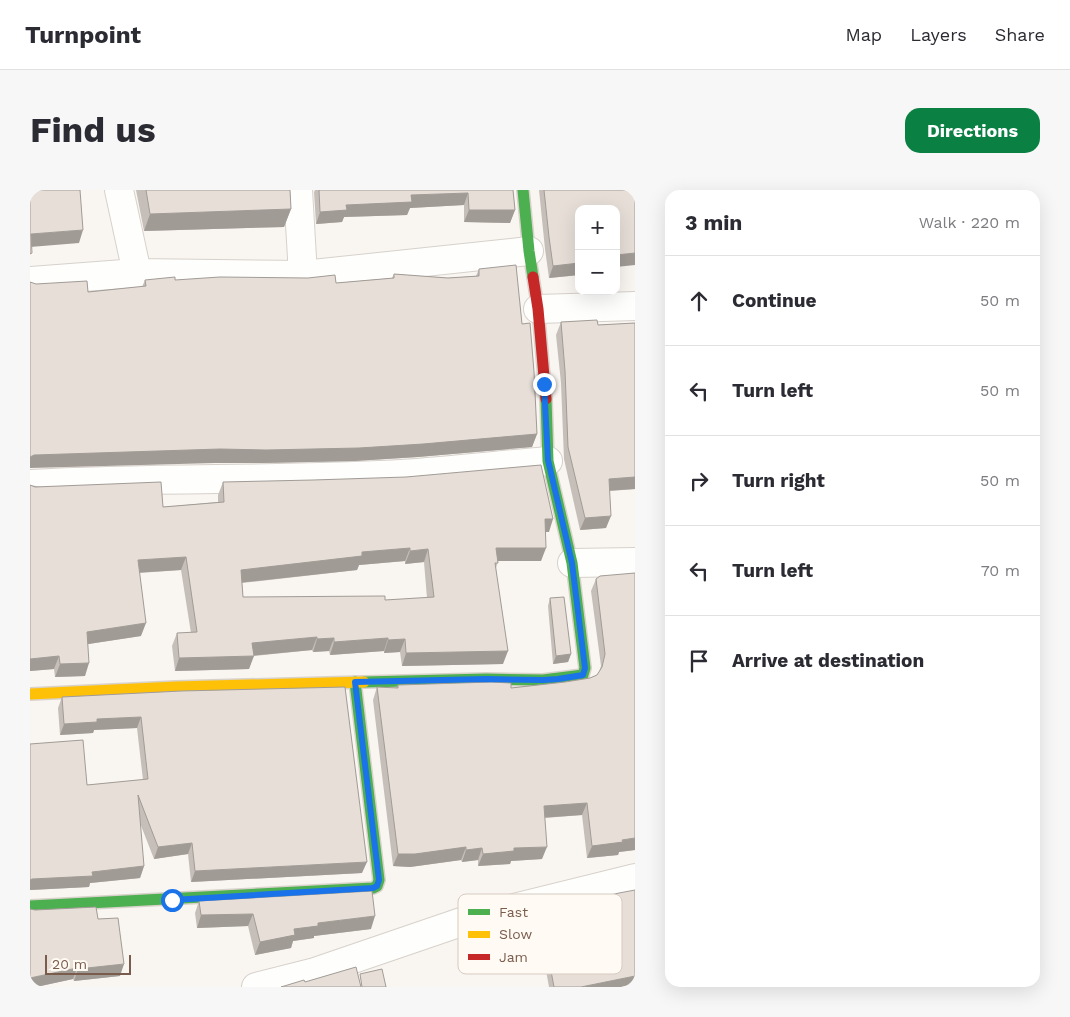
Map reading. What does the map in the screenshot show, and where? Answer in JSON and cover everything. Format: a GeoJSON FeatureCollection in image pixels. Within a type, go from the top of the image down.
{"type":"FeatureCollection","features":[{"type":"Feature","properties":{"kind":"street"},"geometry":{"type":"LineString","coordinates":[[119,190],[137,273]]}},
{"type":"Feature","properties":{"kind":"street"},"geometry":{"type":"LineString","coordinates":[[298,190],[303,274]]}},
{"type":"Feature","properties":{"kind":"street"},"geometry":{"type":"LineString","coordinates":[[30,694],[176,687],[355,682],[486,679],[543,680],[583,675],[585,668],[572,563],[548,460],[538,309],[529,251],[523,190]]}},
{"type":"Feature","properties":{"kind":"street"},"geometry":{"type":"LineString","coordinates":[[30,281],[137,273],[303,274],[529,251]]}},
{"type":"Feature","properties":{"kind":"street"},"geometry":{"type":"LineString","coordinates":[[538,309],[635,306]]}},
{"type":"Feature","properties":{"kind":"street"},"geometry":{"type":"LineString","coordinates":[[30,484],[84,481],[298,478],[402,474],[548,460]]}},
{"type":"Feature","properties":{"kind":"street"},"geometry":{"type":"LineString","coordinates":[[572,563],[635,562]]}},
{"type":"Feature","properties":{"kind":"street"},"geometry":{"type":"LineString","coordinates":[[30,906],[363,889],[377,886],[379,880],[355,682]]}},
{"type":"Feature","properties":{"kind":"street"},"geometry":{"type":"LineString","coordinates":[[570,894],[635,878]]}},
{"type":"Feature","properties":{"kind":"street"},"geometry":{"type":"LineString","coordinates":[[256,987],[317,980],[458,924]]}},
{"type":"Feature","properties":{"kind":"building"},"geometry":{"type":"Polygon","coordinates":[[[30,190],[80,190],[83,230],[31,234],[32,253],[30,254],[30,190]]]}},
{"type":"Feature","properties":{"kind":"building"},"geometry":{"type":"Polygon","coordinates":[[[146,190],[290,190],[291,209],[150,214],[146,190]]]}},
{"type":"Feature","properties":{"kind":"building"},"geometry":{"type":"Polygon","coordinates":[[[319,190],[513,190],[515,210],[469,210],[468,193],[411,195],[412,202],[346,205],[347,210],[320,212],[319,190]]]}},
{"type":"Feature","properties":{"kind":"building"},"geometry":{"type":"Polygon","coordinates":[[[544,190],[635,190],[635,253],[620,255],[620,205],[575,205],[575,263],[553,266],[544,190]]]}},
{"type":"Feature","properties":{"kind":"building"},"geometry":{"type":"Polygon","coordinates":[[[516,265],[522,324],[530,323],[537,434],[359,448],[220,449],[34,455],[30,457],[30,282],[36,284],[87,281],[88,292],[146,286],[145,280],[175,277],[175,280],[220,277],[308,278],[335,275],[336,283],[394,278],[394,274],[448,278],[479,276],[479,269],[516,265]]]}},
{"type":"Feature","properties":{"kind":"building"},"geometry":{"type":"Polygon","coordinates":[[[597,320],[598,325],[635,323],[635,477],[609,479],[611,516],[585,518],[568,447],[561,322],[597,320]]]}},
{"type":"Feature","properties":{"kind":"building"},"geometry":{"type":"Polygon","coordinates":[[[541,465],[553,519],[545,519],[546,548],[496,548],[498,563],[495,563],[508,651],[406,653],[405,639],[388,640],[388,638],[334,642],[334,638],[317,639],[317,637],[252,643],[254,656],[179,658],[177,633],[197,632],[186,557],[138,560],[146,623],[87,632],[89,663],[60,664],[59,656],[30,659],[30,485],[35,487],[161,482],[163,507],[224,502],[223,482],[406,477],[541,465]],[[410,548],[362,552],[362,556],[241,570],[243,597],[385,596],[385,600],[434,597],[428,549],[410,551],[410,548]]]}},
{"type":"Feature","properties":{"kind":"building"},"geometry":{"type":"Polygon","coordinates":[[[635,573],[635,838],[622,840],[623,842],[592,846],[587,803],[544,806],[547,847],[514,848],[514,851],[483,854],[482,848],[466,850],[466,847],[415,854],[398,854],[377,687],[398,688],[398,685],[491,682],[511,683],[511,688],[565,682],[597,675],[602,667],[605,654],[596,579],[600,576],[635,573]]]}},
{"type":"Feature","properties":{"kind":"building"},"geometry":{"type":"Polygon","coordinates":[[[564,597],[571,654],[556,656],[550,598],[564,597]]]}},
{"type":"Feature","properties":{"kind":"building"},"geometry":{"type":"Polygon","coordinates":[[[345,687],[367,862],[195,871],[192,843],[158,847],[138,795],[144,866],[92,872],[93,876],[30,880],[30,744],[83,740],[87,785],[148,779],[141,717],[97,719],[97,722],[64,724],[62,697],[181,691],[345,687]]]}},
{"type":"Feature","properties":{"kind":"building"},"geometry":{"type":"Polygon","coordinates":[[[635,890],[635,976],[581,987],[554,987],[552,974],[622,974],[622,894],[615,894],[635,890]]]}},
{"type":"Feature","properties":{"kind":"building"},"geometry":{"type":"Polygon","coordinates":[[[372,891],[375,916],[318,923],[318,926],[294,929],[295,935],[260,942],[253,914],[201,915],[199,901],[372,891]]]}},
{"type":"Feature","properties":{"kind":"building"},"geometry":{"type":"Polygon","coordinates":[[[96,907],[98,919],[118,918],[124,964],[77,968],[30,978],[30,909],[96,907]]]}},
{"type":"Feature","properties":{"kind":"building"},"geometry":{"type":"Polygon","coordinates":[[[356,967],[361,987],[281,987],[304,980],[305,982],[356,967]]]}},
{"type":"Feature","properties":{"kind":"building"},"geometry":{"type":"Polygon","coordinates":[[[382,969],[386,987],[362,987],[360,974],[382,969]]]}},
{"type":"Feature","properties":{"kind":"traffic: fast"},"geometry":{"type":"LineString","coordinates":[[523,190],[533,277]]}},
{"type":"Feature","properties":{"kind":"traffic: fast"},"geometry":{"type":"LineString","coordinates":[[364,682],[486,679],[543,680],[583,675],[585,668],[572,563],[548,461],[546,399]]}},
{"type":"Feature","properties":{"kind":"traffic: fast"},"geometry":{"type":"LineString","coordinates":[[30,906],[373,888],[377,886],[379,880],[355,682]]}},
{"type":"Feature","properties":{"kind":"traffic: slow"},"geometry":{"type":"LineString","coordinates":[[30,694],[176,687],[364,682]]}},
{"type":"Feature","properties":{"kind":"traffic: jam"},"geometry":{"type":"LineString","coordinates":[[533,277],[538,309],[546,399]]}},
{"type":"Feature","properties":{"kind":"route"},"geometry":{"type":"LineString","coordinates":[[172,900],[373,888],[377,886],[379,880],[355,682],[486,679],[543,680],[583,675],[585,668],[572,563],[548,460],[544,384]]}}]}
